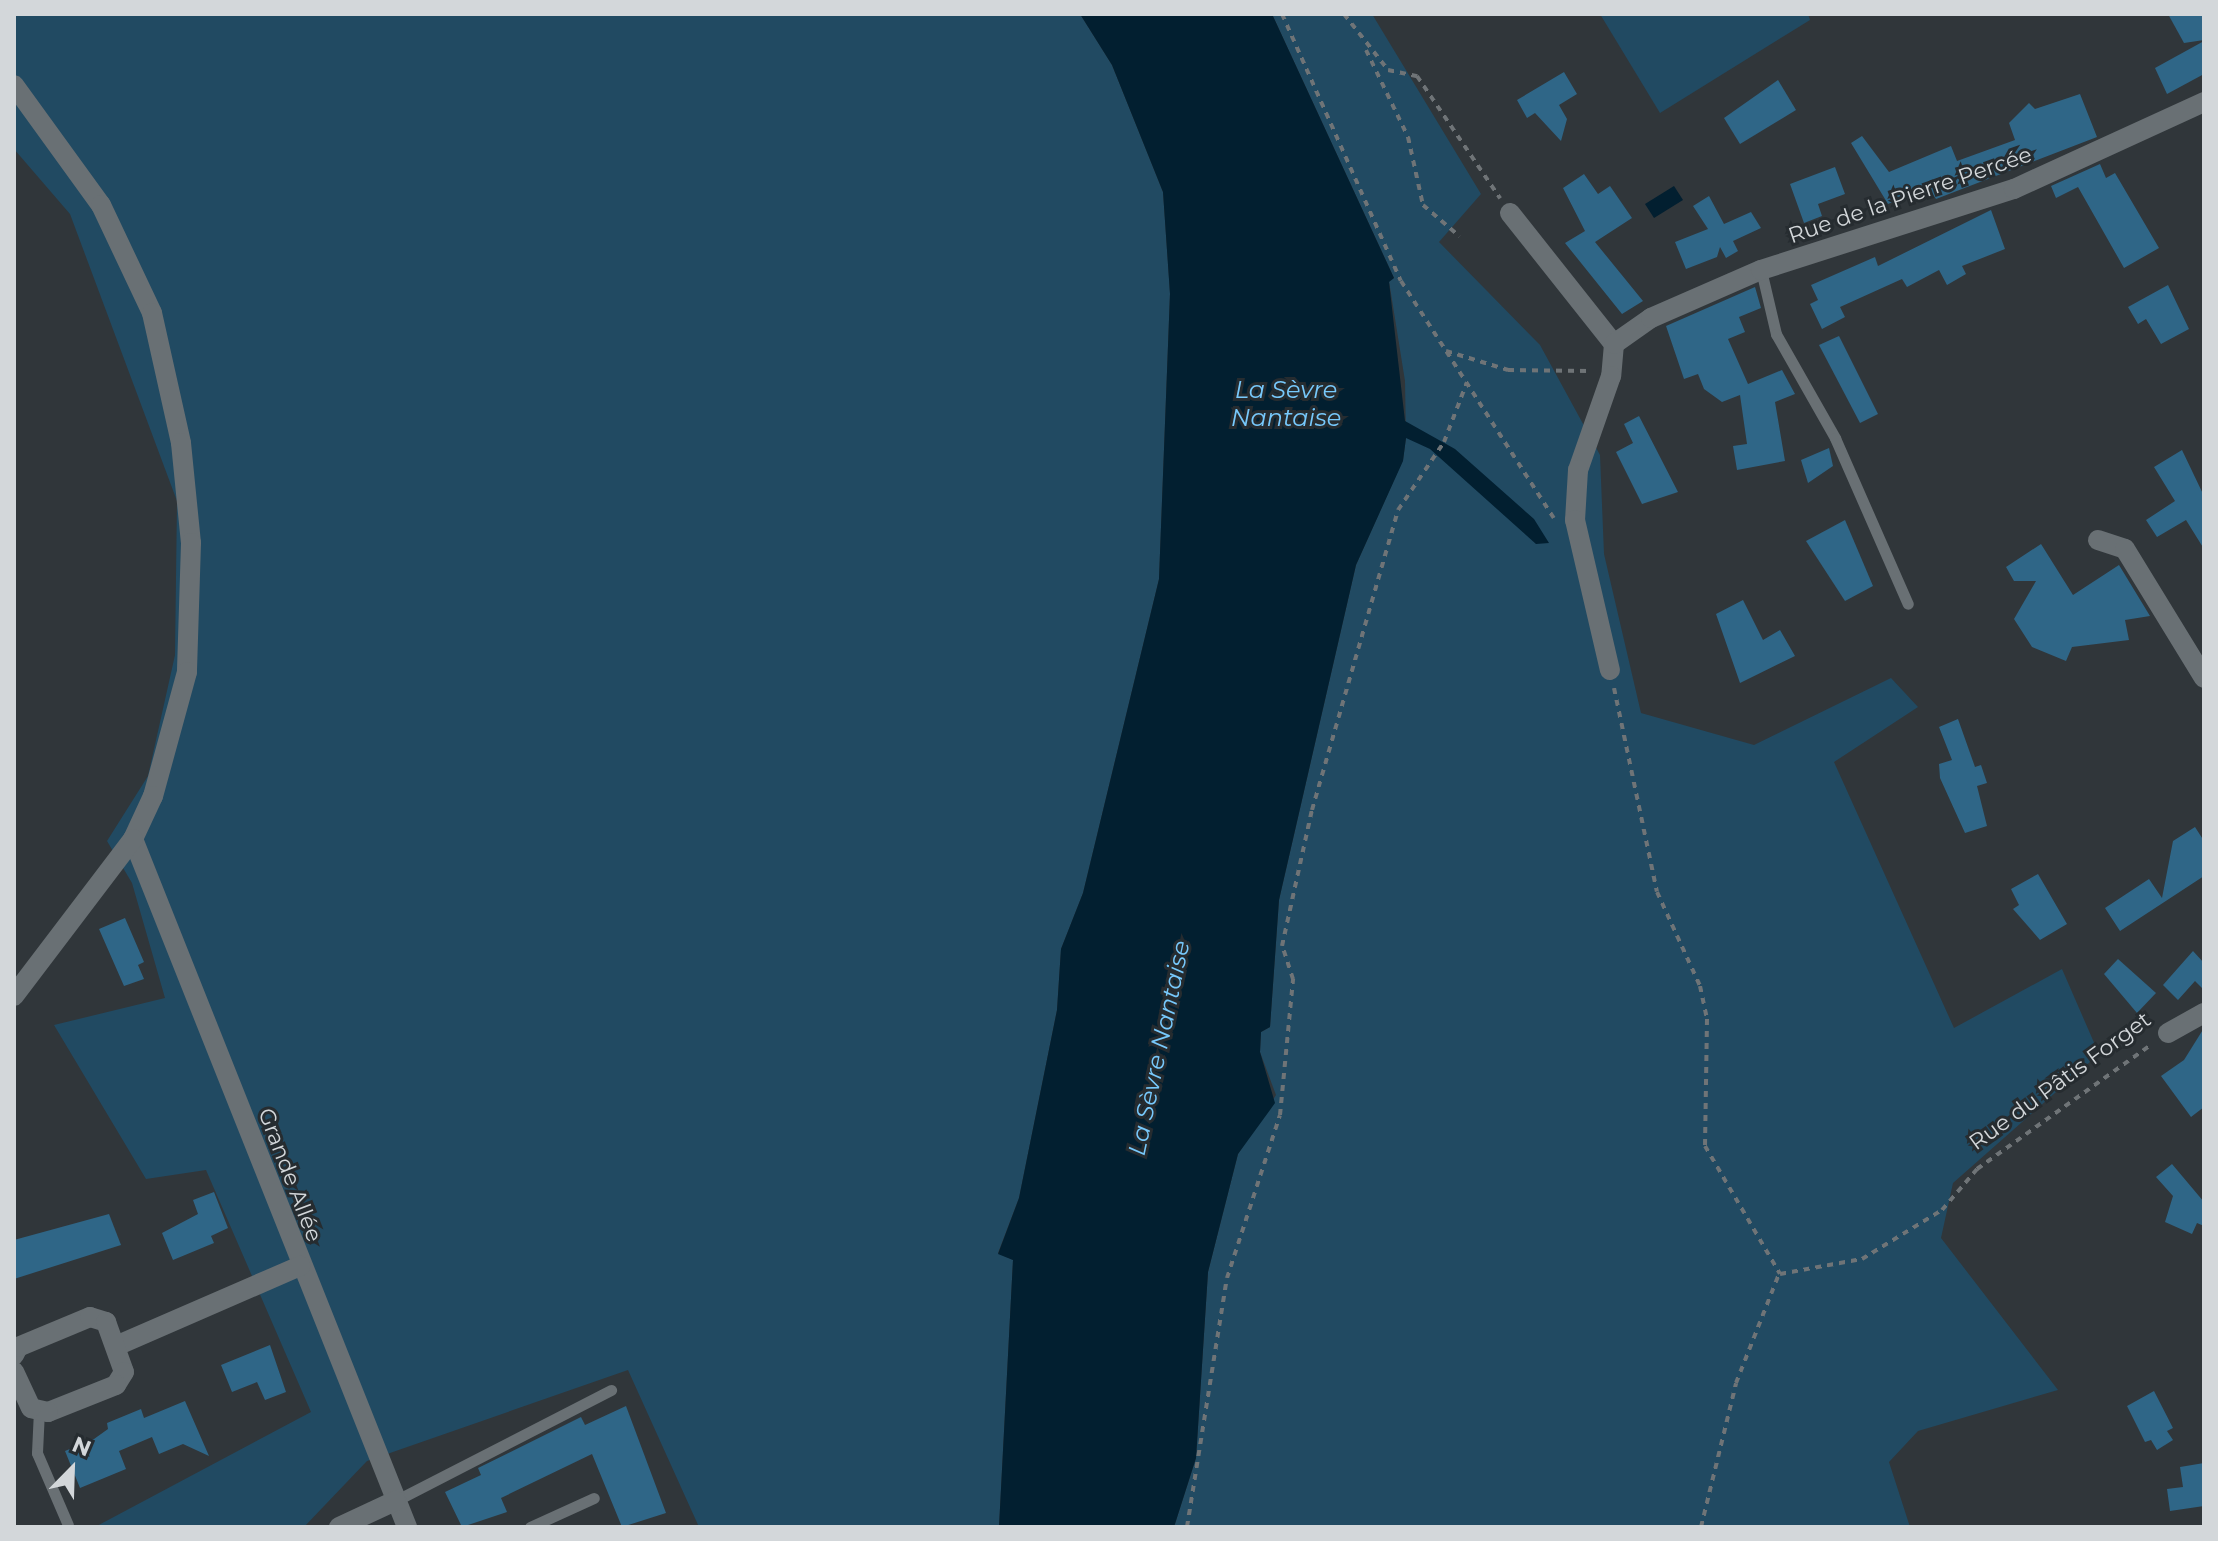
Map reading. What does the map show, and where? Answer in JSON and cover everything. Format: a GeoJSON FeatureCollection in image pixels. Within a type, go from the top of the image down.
{"type":"FeatureCollection","features":[{"type":"Feature","properties":{"kind":"street"},"geometry":{"type":"LineString","coordinates":[[14,85],[67,153],[128,258],[152,313],[181,443],[191,543],[187,672],[175,732],[133,839],[14,996]]}},
{"type":"Feature","properties":{"kind":"street","name":"Rue de la Pierre Percée"},"geometry":{"type":"LineString","coordinates":[[1614,344],[1651,318],[1761,270],[2014,189],[2204,102]]}},
{"type":"Feature","properties":{"kind":"street"},"geometry":{"type":"LineString","coordinates":[[1510,213],[1614,344],[1611,376],[1578,470],[1575,520],[1610,670]]}},
{"type":"Feature","properties":{"kind":"street"},"geometry":{"type":"LineString","coordinates":[[2098,540],[2125,549],[2204,678]]}},
{"type":"Feature","properties":{"kind":"street","name":"Grande Allée"},"geometry":{"type":"LineString","coordinates":[[133,839],[300,1266],[407,1527]]}},
{"type":"Feature","properties":{"kind":"street","name":"Rue du Pâtis Forget"},"geometry":{"type":"LineString","coordinates":[[2168,1033],[2204,1013]]}},
{"type":"Feature","properties":{"kind":"street"},"geometry":{"type":"LineString","coordinates":[[116,1346],[300,1266]]}},
{"type":"Feature","properties":{"kind":"street"},"geometry":{"type":"LineString","coordinates":[[14,1355],[18,1347],[90,1317],[106,1322],[124,1372],[116,1385],[48,1412],[31,1408],[14,1372]]}},
{"type":"Feature","properties":{"kind":"street"},"geometry":{"type":"LineString","coordinates":[[339,1527],[395,1501]]}},
{"type":"Feature","properties":{"kind":"lane"},"geometry":{"type":"LineString","coordinates":[[1761,270],[1776,334],[1811,398],[1908,604]]}},
{"type":"Feature","properties":{"kind":"lane"},"geometry":{"type":"LineString","coordinates":[[395,1501],[611,1390]]}},
{"type":"Feature","properties":{"kind":"lane"},"geometry":{"type":"LineString","coordinates":[[39,1410],[37,1453],[68,1525]]}},
{"type":"Feature","properties":{"kind":"lane"},"geometry":{"type":"LineString","coordinates":[[530,1527],[594,1498]]}},
{"type":"Feature","properties":{"kind":"path"},"geometry":{"type":"LineString","coordinates":[[1282,14],[1401,281],[1556,520]]}},
{"type":"Feature","properties":{"kind":"path"},"geometry":{"type":"LineString","coordinates":[[1344,14],[1365,48],[1408,137],[1423,205],[1459,236]]}},
{"type":"Feature","properties":{"kind":"path"},"geometry":{"type":"LineString","coordinates":[[1365,48],[1388,70],[1417,76],[1510,213]]}},
{"type":"Feature","properties":{"kind":"path"},"geometry":{"type":"LineString","coordinates":[[1444,350],[1508,370],[1597,371]]}},
{"type":"Feature","properties":{"kind":"path"},"geometry":{"type":"LineString","coordinates":[[1187,1527],[1227,1278],[1280,1115],[1293,979],[1282,946],[1312,810],[1398,510],[1444,442],[1467,382]]}},
{"type":"Feature","properties":{"kind":"path"},"geometry":{"type":"LineString","coordinates":[[1610,670],[1657,892],[1700,986],[1707,1019],[1705,1146],[1714,1171],[1780,1274],[1736,1383],[1701,1527]]}},
{"type":"Feature","properties":{"kind":"path","name":"Rue du Pâtis Forget"},"geometry":{"type":"LineString","coordinates":[[1780,1274],[1862,1259],[1942,1210],[1977,1169],[2168,1033]]}},
{"type":"Feature","properties":{"kind":"shaded area"},"geometry":{"type":"Polygon","coordinates":[[[14,14],[1080,14],[1112,65],[1163,192],[1170,293],[1159,579],[1083,893],[1061,949],[1057,1010],[1019,1198],[998,1253],[1013,1260],[999,1527],[699,1527],[628,1370],[367,1461],[304,1527],[95,1527],[311,1412],[206,1170],[146,1179],[54,1025],[165,998],[132,883],[107,841],[148,776],[175,655],[177,501],[70,214],[14,149],[14,14]]]}},
{"type":"Feature","properties":{"kind":"shaded area"},"geometry":{"type":"Polygon","coordinates":[[[1272,14],[1372,14],[1481,194],[1439,242],[1540,345],[1600,455],[1604,554],[1641,713],[1754,745],[1891,678],[1918,707],[1834,762],[1954,1028],[2062,969],[2099,1054],[1953,1183],[1941,1238],[2058,1390],[1918,1431],[1889,1462],[1910,1527],[1174,1527],[1196,1458],[1208,1272],[1238,1154],[1276,1095],[1260,1052],[1261,1032],[1270,1027],[1279,900],[1356,565],[1403,460],[1406,438],[1405,381],[1389,281],[1394,278],[1272,14]]]}},
{"type":"Feature","properties":{"kind":"shaded area"},"geometry":{"type":"Polygon","coordinates":[[[1600,14],[1808,14],[1810,20],[1660,113],[1600,14]]]}},
{"type":"Feature","properties":{"kind":"water","name":"La Sèvre Nantaise"},"geometry":{"type":"Polygon","coordinates":[[[1080,14],[1272,14],[1394,278],[1389,282],[1405,421],[1455,449],[1534,519],[1549,543],[1536,544],[1430,449],[1406,438],[1403,461],[1356,565],[1279,900],[1270,1027],[1261,1032],[1260,1052],[1275,1103],[1238,1154],[1208,1272],[1196,1458],[1174,1527],[999,1527],[1013,1260],[998,1254],[1019,1198],[1057,1010],[1061,949],[1083,893],[1159,579],[1170,294],[1163,192],[1112,65],[1080,14]]]}},
{"type":"Feature","properties":{"kind":"water"},"geometry":{"type":"Polygon","coordinates":[[[1674,186],[1683,200],[1654,218],[1645,204],[1674,186]]]}},
{"type":"Feature","properties":{"kind":"building"},"geometry":{"type":"Polygon","coordinates":[[[2168,14],[2204,14],[2204,40],[2184,43],[2168,14]]]}},
{"type":"Feature","properties":{"kind":"building"},"geometry":{"type":"Polygon","coordinates":[[[2204,41],[2204,74],[2167,94],[2155,68],[2204,41]]]}},
{"type":"Feature","properties":{"kind":"building"},"geometry":{"type":"Polygon","coordinates":[[[1564,72],[1577,94],[1559,105],[1567,119],[1561,141],[1535,113],[1527,118],[1517,100],[1564,72]]]}},
{"type":"Feature","properties":{"kind":"building"},"geometry":{"type":"Polygon","coordinates":[[[1778,80],[1796,110],[1740,144],[1724,118],[1778,80]]]}},
{"type":"Feature","properties":{"kind":"building"},"geometry":{"type":"Polygon","coordinates":[[[2080,94],[2097,137],[1936,199],[1928,187],[1888,204],[1851,143],[1862,136],[1889,172],[1951,146],[1957,161],[2015,140],[2009,123],[2029,103],[2035,109],[2080,94]]]}},
{"type":"Feature","properties":{"kind":"building"},"geometry":{"type":"Polygon","coordinates":[[[2100,164],[2106,178],[2115,173],[2159,248],[2124,268],[2078,187],[2056,198],[2051,186],[2100,164]]]}},
{"type":"Feature","properties":{"kind":"building"},"geometry":{"type":"Polygon","coordinates":[[[1835,167],[1845,194],[1818,204],[1822,216],[1804,223],[1790,184],[1835,167]]]}},
{"type":"Feature","properties":{"kind":"building"},"geometry":{"type":"Polygon","coordinates":[[[1584,174],[1598,194],[1610,186],[1632,218],[1595,242],[1643,301],[1622,314],[1565,243],[1585,231],[1563,188],[1584,174]]]}},
{"type":"Feature","properties":{"kind":"building"},"geometry":{"type":"Polygon","coordinates":[[[1709,196],[1724,224],[1751,212],[1761,228],[1733,241],[1738,251],[1726,258],[1720,247],[1717,257],[1686,269],[1675,242],[1708,229],[1693,206],[1709,196]]]}},
{"type":"Feature","properties":{"kind":"building"},"geometry":{"type":"Polygon","coordinates":[[[1991,210],[2005,249],[1962,266],[1966,274],[1947,285],[1939,270],[1907,287],[1902,279],[1840,307],[1845,317],[1822,329],[1810,304],[1818,300],[1811,285],[1875,257],[1878,266],[1991,210]]]}},
{"type":"Feature","properties":{"kind":"building"},"geometry":{"type":"Polygon","coordinates":[[[2168,285],[2189,329],[2161,344],[2146,319],[2138,324],[2128,307],[2168,285]]]}},
{"type":"Feature","properties":{"kind":"building"},"geometry":{"type":"Polygon","coordinates":[[[1755,287],[1761,308],[1739,317],[1745,332],[1728,339],[1748,384],[1782,370],[1795,394],[1775,402],[1785,461],[1737,470],[1733,446],[1747,444],[1740,395],[1722,402],[1704,389],[1698,374],[1684,379],[1666,326],[1755,287]]]}},
{"type":"Feature","properties":{"kind":"building"},"geometry":{"type":"Polygon","coordinates":[[[1839,336],[1878,414],[1860,423],[1819,345],[1839,336]]]}},
{"type":"Feature","properties":{"kind":"building"},"geometry":{"type":"Polygon","coordinates":[[[1639,416],[1678,492],[1642,504],[1616,452],[1633,443],[1624,424],[1639,416]]]}},
{"type":"Feature","properties":{"kind":"building"},"geometry":{"type":"Polygon","coordinates":[[[1829,448],[1833,466],[1808,483],[1801,460],[1829,448]]]}},
{"type":"Feature","properties":{"kind":"building"},"geometry":{"type":"Polygon","coordinates":[[[2182,450],[2204,496],[2204,549],[2186,520],[2157,537],[2146,520],[2175,501],[2154,467],[2182,450]]]}},
{"type":"Feature","properties":{"kind":"building"},"geometry":{"type":"Polygon","coordinates":[[[1845,520],[1873,586],[1845,601],[1806,541],[1845,520]]]}},
{"type":"Feature","properties":{"kind":"building"},"geometry":{"type":"Polygon","coordinates":[[[2041,544],[2073,595],[2119,565],[2150,616],[2125,620],[2129,640],[2072,647],[2066,661],[2032,647],[2014,619],[2036,581],[2014,581],[2006,567],[2041,544]]]}},
{"type":"Feature","properties":{"kind":"building"},"geometry":{"type":"Polygon","coordinates":[[[1743,600],[1763,640],[1780,630],[1795,656],[1740,683],[1716,614],[1743,600]]]}},
{"type":"Feature","properties":{"kind":"building"},"geometry":{"type":"Polygon","coordinates":[[[1958,719],[1975,767],[1981,765],[1987,783],[1977,786],[1987,826],[1965,833],[1940,778],[1939,764],[1952,760],[1939,727],[1958,719]]]}},
{"type":"Feature","properties":{"kind":"building"},"geometry":{"type":"Polygon","coordinates":[[[2195,827],[2204,841],[2204,876],[2120,931],[2105,908],[2149,879],[2162,898],[2173,841],[2195,827]]]}},
{"type":"Feature","properties":{"kind":"building"},"geometry":{"type":"Polygon","coordinates":[[[2038,874],[2067,924],[2040,940],[2013,909],[2019,905],[2011,889],[2038,874]]]}},
{"type":"Feature","properties":{"kind":"building"},"geometry":{"type":"Polygon","coordinates":[[[125,918],[144,962],[138,965],[144,979],[124,986],[99,929],[125,918]]]}},
{"type":"Feature","properties":{"kind":"building"},"geometry":{"type":"Polygon","coordinates":[[[2193,951],[2204,963],[2204,990],[2195,981],[2178,1000],[2163,985],[2193,951]]]}},
{"type":"Feature","properties":{"kind":"building"},"geometry":{"type":"Polygon","coordinates":[[[2118,959],[2156,993],[2137,1013],[2104,974],[2118,959]]]}},
{"type":"Feature","properties":{"kind":"building"},"geometry":{"type":"Polygon","coordinates":[[[2204,1028],[2204,1107],[2191,1117],[2161,1076],[2184,1060],[2204,1028]]]}},
{"type":"Feature","properties":{"kind":"building"},"geometry":{"type":"Polygon","coordinates":[[[2172,1164],[2204,1202],[2204,1226],[2197,1223],[2192,1234],[2165,1222],[2173,1196],[2156,1177],[2172,1164]]]}},
{"type":"Feature","properties":{"kind":"building"},"geometry":{"type":"Polygon","coordinates":[[[214,1192],[228,1228],[211,1236],[214,1243],[173,1260],[162,1233],[198,1214],[193,1200],[214,1192]]]}},
{"type":"Feature","properties":{"kind":"building"},"geometry":{"type":"Polygon","coordinates":[[[109,1214],[121,1245],[14,1279],[14,1240],[109,1214]]]}},
{"type":"Feature","properties":{"kind":"building"},"geometry":{"type":"Polygon","coordinates":[[[270,1345],[286,1392],[265,1400],[257,1382],[232,1392],[221,1365],[270,1345]]]}},
{"type":"Feature","properties":{"kind":"building"},"geometry":{"type":"Polygon","coordinates":[[[2154,1391],[2173,1428],[2167,1431],[2173,1440],[2157,1450],[2151,1440],[2145,1442],[2127,1406],[2154,1391]]]}},
{"type":"Feature","properties":{"kind":"building"},"geometry":{"type":"Polygon","coordinates":[[[185,1401],[209,1456],[183,1444],[159,1454],[152,1437],[119,1451],[126,1469],[80,1488],[65,1451],[94,1439],[108,1429],[107,1423],[141,1409],[144,1418],[185,1401]]]}},
{"type":"Feature","properties":{"kind":"building"},"geometry":{"type":"Polygon","coordinates":[[[626,1406],[666,1513],[622,1527],[592,1454],[501,1498],[507,1512],[462,1527],[445,1492],[481,1475],[478,1468],[581,1417],[585,1425],[626,1406]]]}},
{"type":"Feature","properties":{"kind":"building"},"geometry":{"type":"Polygon","coordinates":[[[2204,1463],[2204,1506],[2170,1511],[2167,1489],[2183,1487],[2180,1467],[2204,1463]]]}}]}
